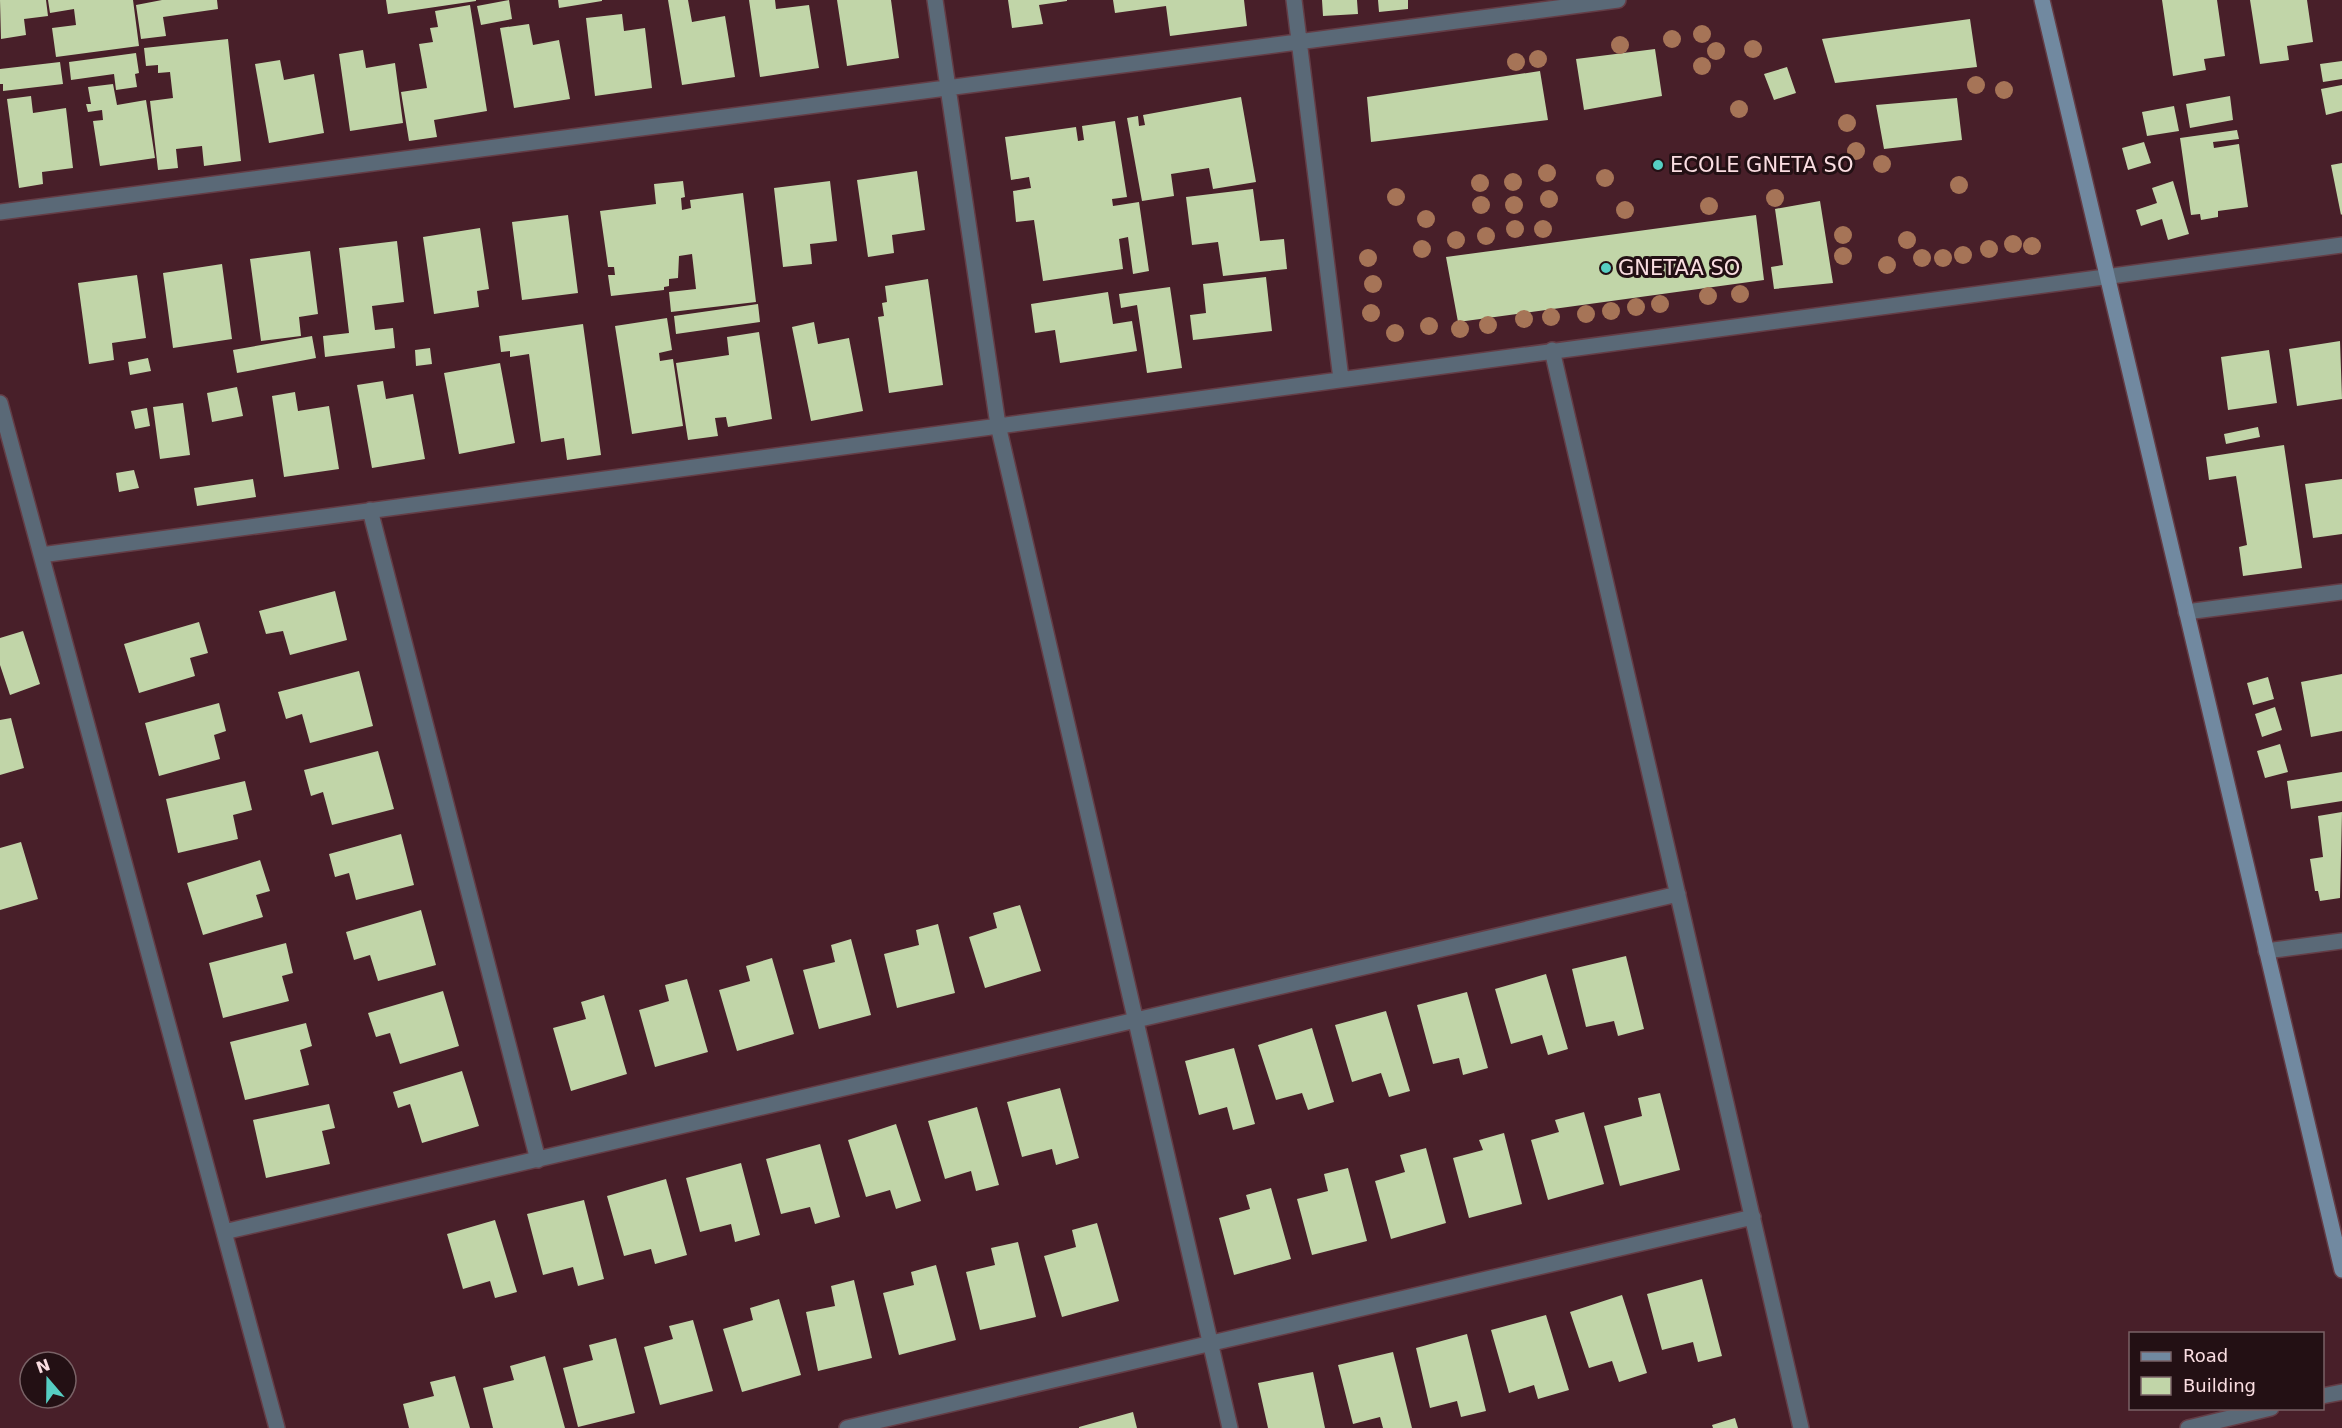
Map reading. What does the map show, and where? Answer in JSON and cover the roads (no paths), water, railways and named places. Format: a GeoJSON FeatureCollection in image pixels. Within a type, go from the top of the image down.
{"type":"FeatureCollection","features":[{"type":"Feature","properties":{"kind":"street"},"geometry":{"type":"LineString","coordinates":[[935,0],[946,88],[998,425],[1230,1428]]}},
{"type":"Feature","properties":{"kind":"street"},"geometry":{"type":"LineString","coordinates":[[1294,0],[1341,379]]}},
{"type":"Feature","properties":{"kind":"street"},"geometry":{"type":"LineString","coordinates":[[0,212],[1618,0]]}},
{"type":"Feature","properties":{"kind":"street"},"geometry":{"type":"LineString","coordinates":[[2042,0],[2342,1270]]}},
{"type":"Feature","properties":{"kind":"street"},"geometry":{"type":"LineString","coordinates":[[41,555],[2342,244]]}},
{"type":"Feature","properties":{"kind":"street"},"geometry":{"type":"LineString","coordinates":[[1552,350],[1801,1428]]}},
{"type":"Feature","properties":{"kind":"street"},"geometry":{"type":"LineString","coordinates":[[0,403],[277,1428]]}},
{"type":"Feature","properties":{"kind":"street"},"geometry":{"type":"LineString","coordinates":[[370,510],[538,1160]]}},
{"type":"Feature","properties":{"kind":"street"},"geometry":{"type":"LineString","coordinates":[[2186,612],[2342,591]]}},
{"type":"Feature","properties":{"kind":"street"},"geometry":{"type":"LineString","coordinates":[[224,1232],[1678,894]]}},
{"type":"Feature","properties":{"kind":"street"},"geometry":{"type":"LineString","coordinates":[[2266,951],[2342,941]]}},
{"type":"Feature","properties":{"kind":"street"},"geometry":{"type":"LineString","coordinates":[[848,1428],[1753,1217]]}},
{"type":"Feature","properties":{"kind":"street"},"geometry":{"type":"LineString","coordinates":[[2324,1396],[2342,1392]]}},
{"type":"Feature","properties":{"kind":"street"},"geometry":{"type":"LineString","coordinates":[[2188,1428],[2263,1410]]}},
{"type":"Feature","properties":{"kind":"place","name":"ECOLE GNETA SO"},"geometry":{"type":"Point","coordinates":[1658,165]}},
{"type":"Feature","properties":{"kind":"place","name":"GNETAA SO"},"geometry":{"type":"Point","coordinates":[1606,268]}}]}
